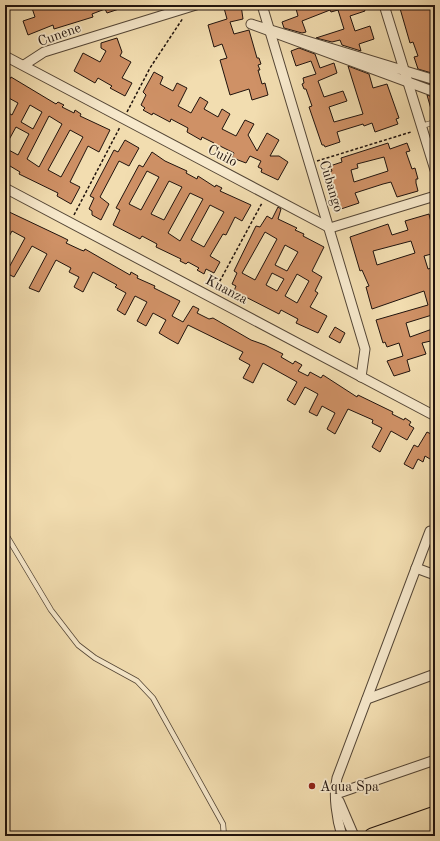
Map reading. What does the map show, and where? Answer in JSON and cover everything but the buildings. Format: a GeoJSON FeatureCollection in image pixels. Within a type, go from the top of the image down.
{"type":"FeatureCollection","features":[{"type":"Feature","properties":{"kind":"highway"},"geometry":{"type":"LineString","coordinates":[[372,836],[435,814]]}},
{"type":"Feature","properties":{"kind":"highway"},"geometry":{"type":"LineString","coordinates":[[410,836],[435,828]]}},
{"type":"Feature","properties":{"kind":"street","name":"Cunene"},"geometry":{"type":"LineString","coordinates":[[24,65],[44,52],[196,5]]}},
{"type":"Feature","properties":{"kind":"street","name":"Cubango"},"geometry":{"type":"LineString","coordinates":[[262,5],[365,349],[361,377]]}},
{"type":"Feature","properties":{"kind":"street"},"geometry":{"type":"LineString","coordinates":[[384,5],[435,170]]}},
{"type":"Feature","properties":{"kind":"street"},"geometry":{"type":"LineString","coordinates":[[435,80],[251,24],[435,92]]}},
{"type":"Feature","properties":{"kind":"street","name":"Cuilo"},"geometry":{"type":"LineString","coordinates":[[5,56],[330,228]]}},
{"type":"Feature","properties":{"kind":"street","name":"Kuanza"},"geometry":{"type":"LineString","coordinates":[[5,188],[435,416]]}},
{"type":"Feature","properties":{"kind":"street"},"geometry":{"type":"LineString","coordinates":[[330,228],[435,196]]}},
{"type":"Feature","properties":{"kind":"street"},"geometry":{"type":"LineString","coordinates":[[342,836],[339,824],[336,794],[337,778],[430,530]]}},
{"type":"Feature","properties":{"kind":"street"},"geometry":{"type":"LineString","coordinates":[[416,568],[435,575]]}},
{"type":"Feature","properties":{"kind":"street"},"geometry":{"type":"LineString","coordinates":[[367,699],[435,674]]}},
{"type":"Feature","properties":{"kind":"street"},"geometry":{"type":"LineString","coordinates":[[336,794],[435,760]]}},
{"type":"Feature","properties":{"kind":"street"},"geometry":{"type":"LineString","coordinates":[[336,794],[354,836]]}},
{"type":"Feature","properties":{"kind":"lane"},"geometry":{"type":"LineString","coordinates":[[425,125],[435,122]]}},
{"type":"Feature","properties":{"kind":"lane"},"geometry":{"type":"LineString","coordinates":[[5,533],[51,610],[78,646],[95,658],[137,681],[153,698],[223,824],[224,836]]}},
{"type":"Feature","properties":{"kind":"path"},"geometry":{"type":"LineString","coordinates":[[127,112],[150,68],[183,18]]}},
{"type":"Feature","properties":{"kind":"path"},"geometry":{"type":"LineString","coordinates":[[74,215],[120,127]]}},
{"type":"Feature","properties":{"kind":"path"},"geometry":{"type":"LineString","coordinates":[[317,161],[411,132]]}},
{"type":"Feature","properties":{"kind":"path"},"geometry":{"type":"LineString","coordinates":[[215,290],[262,203]]}},
{"type":"Feature","properties":{"kind":"place","name":"Aqua Spa"},"geometry":{"type":"Point","coordinates":[312,786]}}]}
